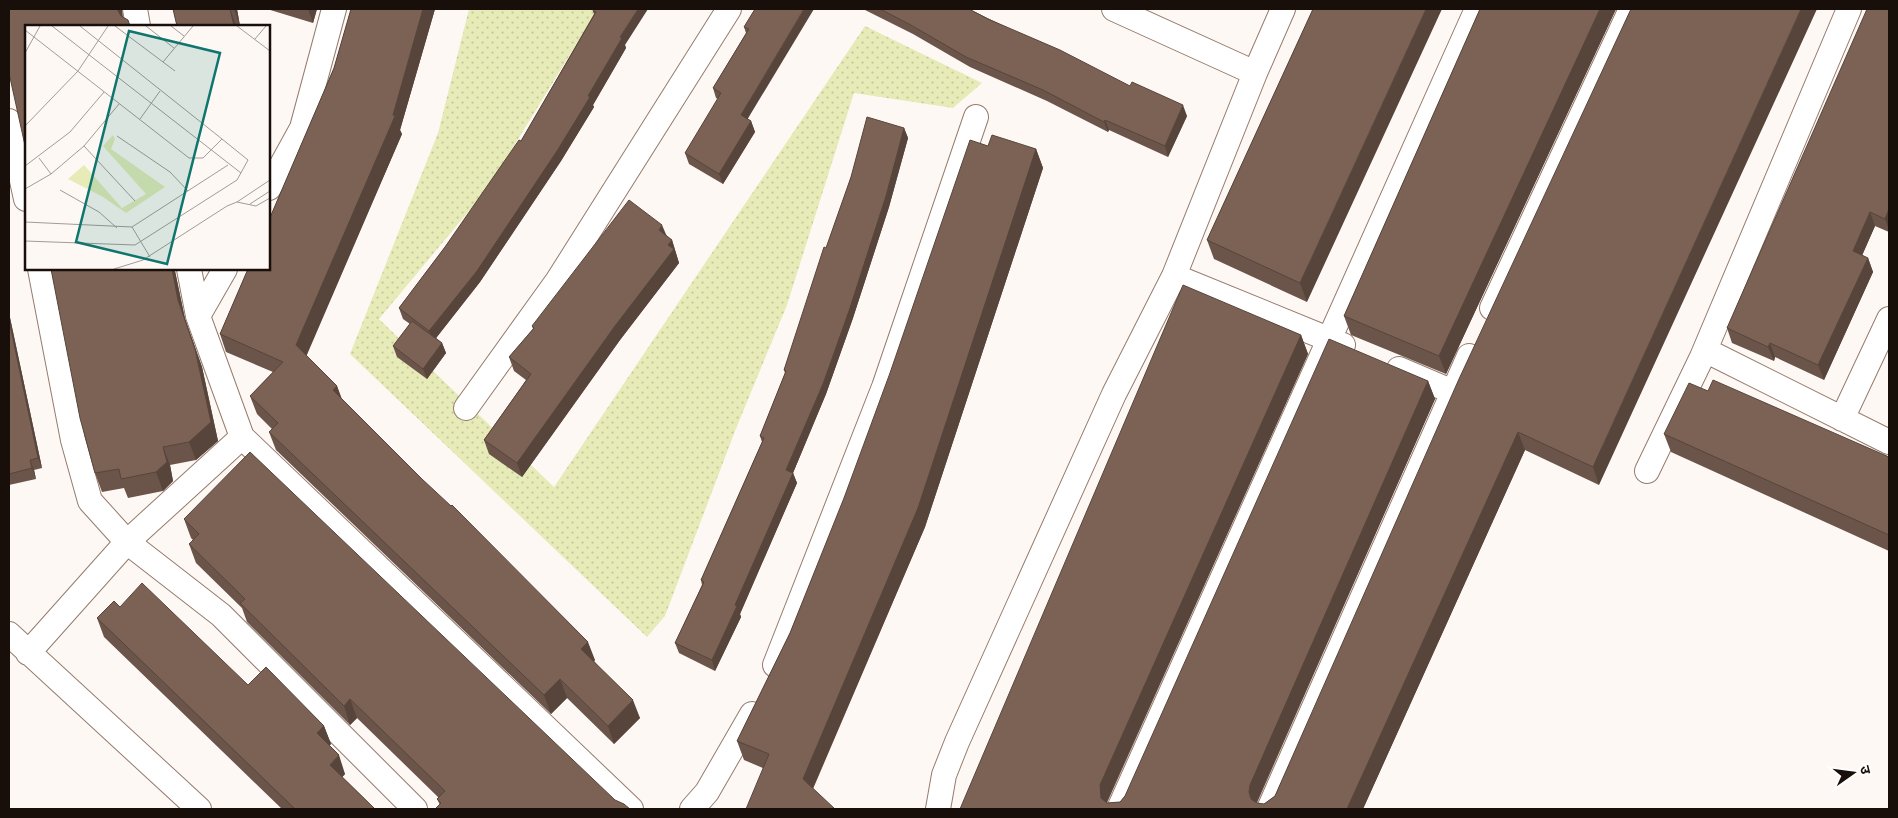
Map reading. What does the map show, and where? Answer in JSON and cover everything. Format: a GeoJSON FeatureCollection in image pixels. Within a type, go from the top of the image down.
{"type":"FeatureCollection","features":[{"type":"Feature","properties":{"kind":"street"},"geometry":{"type":"LineString","coordinates":[[135,9],[138,25]]}},
{"type":"Feature","properties":{"kind":"street"},"geometry":{"type":"LineString","coordinates":[[270,186],[302,128],[334,9]]}},
{"type":"Feature","properties":{"kind":"street"},"geometry":{"type":"LineString","coordinates":[[466,408],[558,280],[729,9]]}},
{"type":"Feature","properties":{"kind":"street"},"geometry":{"type":"LineString","coordinates":[[1114,9],[1255,73]]}},
{"type":"Feature","properties":{"kind":"street"},"geometry":{"type":"LineString","coordinates":[[938,809],[944,774],[957,742],[1114,394],[1174,276],[1255,73],[1283,9]]}},
{"type":"Feature","properties":{"kind":"street"},"geometry":{"type":"LineString","coordinates":[[1119,809],[1477,9]]}},
{"type":"Feature","properties":{"kind":"street"},"geometry":{"type":"LineString","coordinates":[[1268,809],[1453,392],[1632,9]]}},
{"type":"Feature","properties":{"kind":"street"},"geometry":{"type":"LineString","coordinates":[[1647,471],[1705,350],[1850,9]]}},
{"type":"Feature","properties":{"kind":"street"},"geometry":{"type":"LineString","coordinates":[[692,809],[707,792],[745,728],[784,646],[884,387],[976,117]]}},
{"type":"Feature","properties":{"kind":"street"},"geometry":{"type":"LineString","coordinates":[[9,122],[25,194]]}},
{"type":"Feature","properties":{"kind":"street"},"geometry":{"type":"LineString","coordinates":[[40,270],[73,440],[90,501],[127,542],[221,615],[415,809]]}},
{"type":"Feature","properties":{"kind":"street"},"geometry":{"type":"LineString","coordinates":[[188,270],[198,316],[242,437],[631,809]]}},
{"type":"Feature","properties":{"kind":"street"},"geometry":{"type":"LineString","coordinates":[[198,316],[224,270]]}},
{"type":"Feature","properties":{"kind":"street"},"geometry":{"type":"LineString","coordinates":[[1174,276],[1453,392]]}},
{"type":"Feature","properties":{"kind":"street"},"geometry":{"type":"LineString","coordinates":[[1842,419],[1889,319]]}},
{"type":"Feature","properties":{"kind":"street"},"geometry":{"type":"LineString","coordinates":[[1705,350],[1889,442]]}},
{"type":"Feature","properties":{"kind":"street"},"geometry":{"type":"LineString","coordinates":[[28,653],[127,542],[242,437]]}},
{"type":"Feature","properties":{"kind":"street"},"geometry":{"type":"LineString","coordinates":[[9,634],[199,809]]}},
{"type":"Feature","properties":{"kind":"green space"},"geometry":{"type":"Polygon","coordinates":[[[469,9],[598,9],[488,188],[379,319],[554,487],[865,26],[982,83],[953,108],[854,93],[787,305],[735,431],[665,616],[647,637],[350,354],[438,133],[469,9]]]}},
{"type":"Feature","properties":{"kind":"building"},"geometry":{"type":"Polygon","coordinates":[[[9,9],[117,9],[121,16],[128,20],[130,25],[25,25],[25,145],[9,73],[9,9]]]}},
{"type":"Feature","properties":{"kind":"building"},"geometry":{"type":"Polygon","coordinates":[[[173,9],[230,9],[234,25],[177,25],[173,9]]]}},
{"type":"Feature","properties":{"kind":"building"},"geometry":{"type":"Polygon","coordinates":[[[351,9],[423,9],[393,115],[395,116],[296,345],[337,386],[333,390],[422,479],[452,505],[588,642],[581,649],[633,700],[608,726],[560,679],[544,695],[269,432],[278,423],[250,396],[283,362],[220,334],[248,270],[270,270],[270,218],[334,68],[351,9]]]}},
{"type":"Feature","properties":{"kind":"building"},"geometry":{"type":"Polygon","coordinates":[[[594,9],[638,9],[620,37],[622,38],[588,96],[590,97],[557,151],[477,271],[429,331],[399,308],[445,247],[519,140],[521,141],[596,12],[593,11],[594,9]]]}},
{"type":"Feature","properties":{"kind":"building"},"geometry":{"type":"Polygon","coordinates":[[[755,9],[804,9],[741,115],[751,121],[719,174],[685,153],[721,93],[713,88],[749,29],[744,27],[755,9]]]}},
{"type":"Feature","properties":{"kind":"building"},"geometry":{"type":"Polygon","coordinates":[[[880,9],[969,9],[1060,50],[1130,86],[1132,82],[1183,105],[1165,146],[1105,120],[1104,122],[1043,90],[966,57],[880,9]]]}},
{"type":"Feature","properties":{"kind":"building"},"geometry":{"type":"Polygon","coordinates":[[[1313,9],[1426,9],[1300,283],[1207,240],[1313,9]]]}},
{"type":"Feature","properties":{"kind":"building"},"geometry":{"type":"Polygon","coordinates":[[[1480,9],[1600,9],[1439,356],[1344,316],[1480,9]]]}},
{"type":"Feature","properties":{"kind":"building"},"geometry":{"type":"Polygon","coordinates":[[[1631,9],[1801,9],[1593,467],[1518,432],[1347,809],[960,809],[1183,285],[1301,335],[1100,785],[1101,798],[1107,803],[1120,802],[1125,796],[1329,339],[1428,381],[1250,785],[1251,799],[1257,803],[1264,804],[1275,796],[1459,379],[1631,9]]]}},
{"type":"Feature","properties":{"kind":"building"},"geometry":{"type":"Polygon","coordinates":[[[1867,9],[1889,9],[1889,209],[1885,219],[1870,212],[1853,251],[1868,258],[1818,365],[1770,343],[1768,347],[1727,328],[1867,9]]]}},
{"type":"Feature","properties":{"kind":"building"},"geometry":{"type":"Polygon","coordinates":[[[867,117],[904,128],[886,196],[823,384],[786,470],[793,473],[712,660],[675,643],[704,582],[701,580],[764,438],[760,436],[786,371],[784,370],[824,247],[826,248],[851,177],[867,117]]]}},
{"type":"Feature","properties":{"kind":"building"},"geometry":{"type":"Polygon","coordinates":[[[992,135],[1036,149],[918,508],[803,779],[835,809],[746,809],[769,754],[737,741],[790,633],[844,498],[890,373],[970,140],[988,146],[992,135]]]}},
{"type":"Feature","properties":{"kind":"building"},"geometry":{"type":"Polygon","coordinates":[[[629,200],[662,225],[659,230],[672,240],[668,245],[674,249],[615,326],[517,463],[484,440],[531,374],[509,357],[534,328],[532,326],[629,200]]]}},
{"type":"Feature","properties":{"kind":"building"},"geometry":{"type":"Polygon","coordinates":[[[51,270],[172,270],[178,300],[195,349],[211,422],[189,442],[163,447],[167,462],[156,472],[121,479],[119,469],[95,473],[80,418],[51,270]]]}},
{"type":"Feature","properties":{"kind":"building"},"geometry":{"type":"Polygon","coordinates":[[[9,320],[38,458],[30,460],[32,468],[9,474],[9,320]]]}},
{"type":"Feature","properties":{"kind":"building"},"geometry":{"type":"Polygon","coordinates":[[[412,321],[442,343],[423,369],[393,346],[412,321]]]}},
{"type":"Feature","properties":{"kind":"building"},"geometry":{"type":"Polygon","coordinates":[[[1713,380],[1889,457],[1889,535],[1664,434],[1689,383],[1708,391],[1713,380]]]}},
{"type":"Feature","properties":{"kind":"building"},"geometry":{"type":"Polygon","coordinates":[[[250,452],[615,800],[630,809],[435,809],[441,803],[437,799],[445,791],[350,699],[344,706],[240,603],[245,599],[189,544],[199,534],[184,519],[250,452]]]}},
{"type":"Feature","properties":{"kind":"building"},"geometry":{"type":"Polygon","coordinates":[[[142,583],[248,685],[266,667],[324,726],[317,733],[339,755],[330,765],[375,809],[295,809],[97,618],[114,601],[120,607],[142,583]]]}}]}
